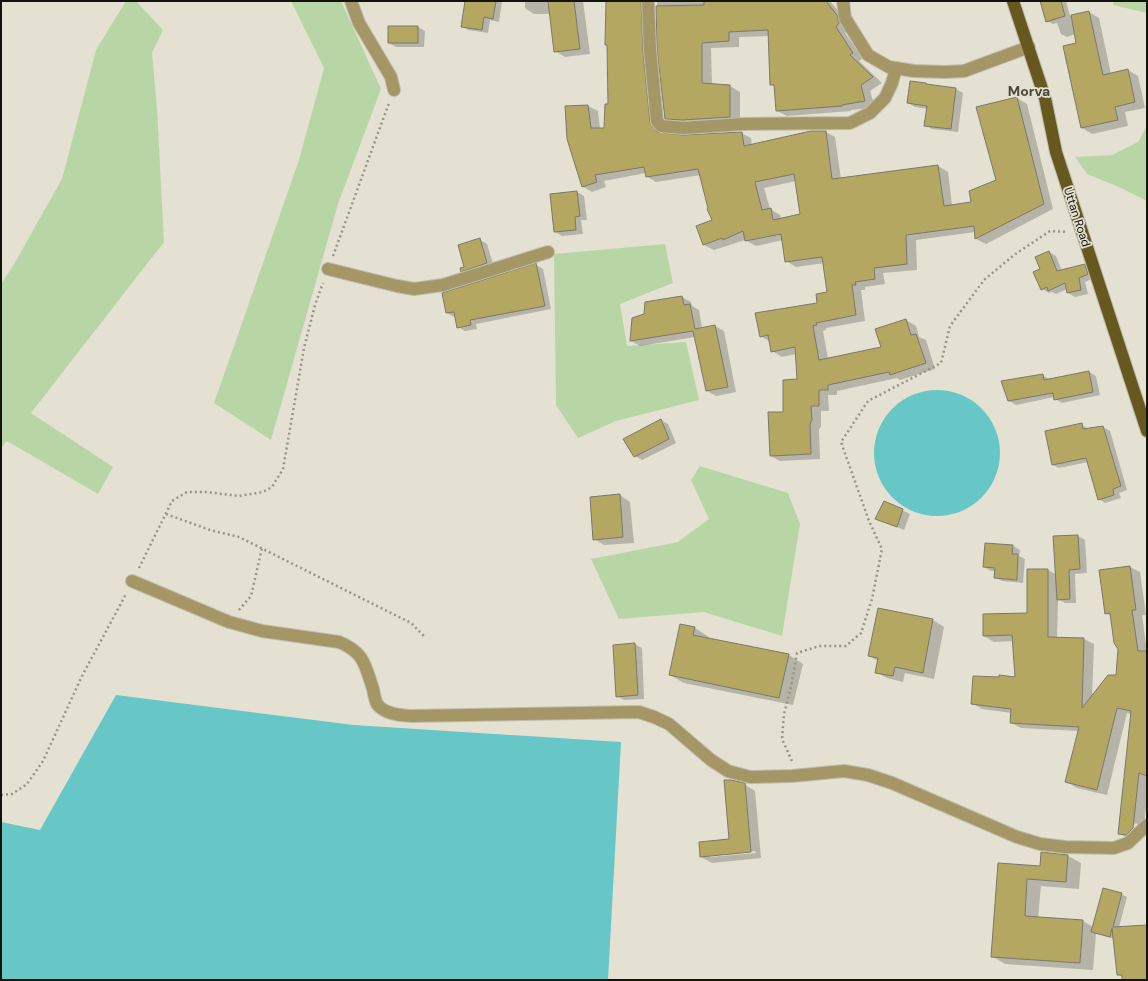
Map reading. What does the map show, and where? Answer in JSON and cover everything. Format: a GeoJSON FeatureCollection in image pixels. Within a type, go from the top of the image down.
{"type":"FeatureCollection","features":[{"type":"Feature","properties":{"kind":"main road","name":"Uttan Road"},"geometry":{"type":"LineString","coordinates":[[1013,1],[1045,98],[1056,152],[1147,431]]}},
{"type":"Feature","properties":{"kind":"street"},"geometry":{"type":"LineString","coordinates":[[351,1],[359,23],[391,77],[394,90]]}},
{"type":"Feature","properties":{"kind":"street"},"geometry":{"type":"LineString","coordinates":[[648,1],[650,50],[657,121],[661,126],[683,128],[742,124],[850,122],[870,112],[885,98],[892,83],[896,68]]}},
{"type":"Feature","properties":{"kind":"street"},"geometry":{"type":"LineString","coordinates":[[843,1],[845,18],[868,55],[889,67],[914,71],[964,71],[1029,47]]}},
{"type":"Feature","properties":{"kind":"street"},"geometry":{"type":"LineString","coordinates":[[328,269],[414,289],[443,285],[548,252]]}},
{"type":"Feature","properties":{"kind":"street"},"geometry":{"type":"LineString","coordinates":[[132,581],[229,622],[262,632],[338,642],[350,646],[364,663],[377,704],[384,710],[397,715],[427,716],[638,712],[654,716],[669,724],[711,760],[728,770],[750,777],[844,771],[868,775],[892,783],[1017,837],[1040,844],[1065,847],[1114,848],[1128,843],[1147,825]]}},
{"type":"Feature","properties":{"kind":"path"},"geometry":{"type":"LineString","coordinates":[[1,795],[12,794],[27,784],[43,761],[82,676],[172,501],[188,492],[206,492],[239,496],[263,492],[272,487],[283,469],[304,348],[315,305],[394,90]]}},
{"type":"Feature","properties":{"kind":"path"},"geometry":{"type":"LineString","coordinates":[[799,775],[782,739],[784,714],[791,687],[797,652],[819,646],[846,646],[861,633],[872,599],[882,550],[869,522],[841,442],[868,402],[941,363],[950,326],[984,280],[1014,255],[1050,232],[1082,232]]}},
{"type":"Feature","properties":{"kind":"path"},"geometry":{"type":"LineString","coordinates":[[166,514],[210,530],[239,537],[411,623],[424,636]]}},
{"type":"Feature","properties":{"kind":"path"},"geometry":{"type":"LineString","coordinates":[[229,622],[251,596],[262,548]]}},
{"type":"Feature","properties":{"kind":"green space"},"geometry":{"type":"Polygon","coordinates":[[[126,1],[136,1],[163,30],[152,53],[157,108],[164,242],[31,413],[113,467],[98,494],[7,441],[1,448],[1,284],[13,266],[62,179],[96,50],[126,1]]]}},
{"type":"Feature","properties":{"kind":"green space"},"geometry":{"type":"Polygon","coordinates":[[[291,1],[341,1],[381,89],[338,204],[271,440],[214,403],[299,160],[324,68],[291,1]]]}},
{"type":"Feature","properties":{"kind":"green space"},"geometry":{"type":"Polygon","coordinates":[[[1114,1],[1147,1],[1147,13],[1113,5],[1114,1]]]}},
{"type":"Feature","properties":{"kind":"green space"},"geometry":{"type":"Polygon","coordinates":[[[1147,126],[1147,201],[1087,174],[1075,157],[1112,155],[1138,142],[1147,126]]]}},
{"type":"Feature","properties":{"kind":"green space"},"geometry":{"type":"Polygon","coordinates":[[[665,244],[673,283],[620,304],[627,346],[686,342],[699,400],[616,421],[578,438],[556,405],[554,254],[665,244]]]}},
{"type":"Feature","properties":{"kind":"green space"},"geometry":{"type":"Polygon","coordinates":[[[700,466],[788,493],[800,524],[782,636],[704,612],[619,619],[591,559],[678,542],[709,519],[691,480],[700,466]]]}},
{"type":"Feature","properties":{"kind":"water"},"geometry":{"type":"Polygon","coordinates":[[[937,390],[961,395],[972,401],[985,413],[995,429],[1000,453],[995,477],[989,488],[977,501],[961,511],[937,516],[913,511],[902,505],[889,493],[879,477],[874,453],[879,429],[885,418],[897,405],[913,395],[937,390]]]}},
{"type":"Feature","properties":{"kind":"water"},"geometry":{"type":"Polygon","coordinates":[[[116,695],[354,725],[621,742],[608,980],[1,980],[1,822],[40,830],[116,695]]]}},
{"type":"Feature","properties":{"kind":"building"},"geometry":{"type":"Polygon","coordinates":[[[465,1],[496,1],[493,19],[484,17],[482,30],[461,27],[465,1]]]}},
{"type":"Feature","properties":{"kind":"building"},"geometry":{"type":"Polygon","coordinates":[[[548,1],[574,1],[580,49],[554,52],[548,1]]]}},
{"type":"Feature","properties":{"kind":"building"},"geometry":{"type":"Polygon","coordinates":[[[606,1],[641,1],[643,51],[650,122],[657,132],[683,135],[742,132],[744,146],[811,131],[826,131],[832,179],[938,165],[944,206],[971,202],[969,191],[996,180],[976,107],[1017,97],[1044,204],[975,239],[974,226],[906,235],[907,264],[874,268],[875,279],[855,282],[856,285],[852,285],[856,315],[816,323],[817,325],[813,326],[819,360],[881,347],[875,329],[906,319],[911,335],[916,334],[926,363],[890,375],[889,372],[828,385],[828,390],[819,390],[819,406],[811,406],[811,454],[770,456],[768,412],[783,412],[783,380],[797,379],[795,347],[771,352],[768,335],[760,337],[755,313],[817,303],[816,294],[827,292],[822,257],[785,262],[781,234],[745,241],[743,231],[723,240],[722,238],[703,245],[696,226],[712,220],[707,209],[698,169],[646,177],[644,167],[595,175],[597,182],[582,187],[567,139],[565,106],[588,105],[591,128],[604,128],[605,104],[608,104],[607,45],[605,45],[606,1]],[[794,174],[755,182],[762,210],[771,208],[773,220],[800,214],[794,174]]]}},
{"type":"Feature","properties":{"kind":"building"},"geometry":{"type":"Polygon","coordinates":[[[704,1],[826,1],[837,15],[839,23],[836,27],[853,53],[850,55],[873,77],[861,85],[865,101],[842,106],[776,111],[774,85],[770,85],[768,30],[729,32],[729,41],[702,43],[702,83],[730,85],[730,117],[683,120],[665,119],[657,49],[656,6],[704,5],[704,1]]]}},
{"type":"Feature","properties":{"kind":"building"},"geometry":{"type":"Polygon","coordinates":[[[1040,1],[1061,1],[1065,16],[1046,22],[1040,1]]]}},
{"type":"Feature","properties":{"kind":"building"},"geometry":{"type":"Polygon","coordinates":[[[1089,11],[1103,75],[1128,69],[1135,102],[1115,107],[1118,120],[1081,128],[1063,46],[1076,43],[1071,15],[1089,11]]]}},
{"type":"Feature","properties":{"kind":"building"},"geometry":{"type":"Polygon","coordinates":[[[388,26],[418,26],[418,43],[388,43],[388,26]]]}},
{"type":"Feature","properties":{"kind":"building"},"geometry":{"type":"Polygon","coordinates":[[[910,81],[956,88],[951,129],[924,126],[927,106],[907,103],[910,81]]]}},
{"type":"Feature","properties":{"kind":"building"},"geometry":{"type":"Polygon","coordinates":[[[577,191],[580,216],[575,217],[576,230],[554,232],[550,194],[577,191]]]}},
{"type":"Feature","properties":{"kind":"building"},"geometry":{"type":"Polygon","coordinates":[[[480,238],[487,263],[461,272],[460,268],[464,267],[458,245],[480,238]]]}},
{"type":"Feature","properties":{"kind":"building"},"geometry":{"type":"Polygon","coordinates":[[[1049,251],[1057,271],[1085,264],[1088,274],[1079,278],[1081,290],[1067,293],[1065,283],[1048,291],[1047,287],[1041,290],[1033,272],[1040,269],[1035,257],[1049,251]]]}},
{"type":"Feature","properties":{"kind":"building"},"geometry":{"type":"Polygon","coordinates":[[[536,263],[545,306],[470,320],[471,325],[457,328],[454,312],[446,313],[442,293],[536,263]]]}},
{"type":"Feature","properties":{"kind":"building"},"geometry":{"type":"Polygon","coordinates":[[[682,296],[684,305],[690,304],[695,329],[715,325],[728,387],[706,391],[693,331],[630,341],[632,318],[644,314],[645,302],[682,296]]]}},
{"type":"Feature","properties":{"kind":"building"},"geometry":{"type":"Polygon","coordinates":[[[1089,371],[1093,392],[1054,400],[1053,393],[1008,401],[1001,381],[1043,374],[1044,380],[1089,371]]]}},
{"type":"Feature","properties":{"kind":"building"},"geometry":{"type":"Polygon","coordinates":[[[661,419],[669,439],[634,457],[623,439],[661,419]]]}},
{"type":"Feature","properties":{"kind":"building"},"geometry":{"type":"Polygon","coordinates":[[[1082,423],[1083,429],[1103,426],[1121,486],[1113,489],[1114,495],[1098,500],[1086,458],[1052,465],[1045,431],[1082,423]]]}},
{"type":"Feature","properties":{"kind":"building"},"geometry":{"type":"Polygon","coordinates":[[[620,494],[623,537],[593,540],[590,497],[620,494]]]}},
{"type":"Feature","properties":{"kind":"building"},"geometry":{"type":"Polygon","coordinates":[[[884,501],[903,509],[897,527],[875,519],[884,501]]]}},
{"type":"Feature","properties":{"kind":"building"},"geometry":{"type":"Polygon","coordinates":[[[1078,535],[1080,569],[1069,570],[1070,599],[1057,600],[1053,536],[1078,535]]]}},
{"type":"Feature","properties":{"kind":"building"},"geometry":{"type":"Polygon","coordinates":[[[985,543],[1013,545],[1012,554],[1018,554],[1017,580],[994,578],[995,568],[983,567],[985,543]]]}},
{"type":"Feature","properties":{"kind":"building"},"geometry":{"type":"Polygon","coordinates":[[[1130,566],[1136,610],[1132,610],[1138,651],[1147,651],[1147,776],[1139,773],[1133,828],[1126,835],[1118,834],[1131,711],[1117,708],[1097,790],[1065,782],[1079,727],[1010,723],[1011,709],[971,704],[973,676],[999,677],[999,675],[1015,677],[1012,635],[983,636],[983,614],[1027,613],[1027,569],[1048,569],[1048,637],[1084,638],[1082,708],[1108,675],[1116,675],[1118,649],[1114,643],[1110,613],[1105,614],[1099,570],[1130,566]]]}},
{"type":"Feature","properties":{"kind":"building"},"geometry":{"type":"Polygon","coordinates":[[[878,608],[933,619],[923,673],[895,667],[893,676],[875,673],[878,658],[868,656],[878,608]]]}},
{"type":"Feature","properties":{"kind":"building"},"geometry":{"type":"Polygon","coordinates":[[[680,624],[695,627],[693,635],[789,654],[779,698],[669,675],[680,624]]]}},
{"type":"Feature","properties":{"kind":"building"},"geometry":{"type":"Polygon","coordinates":[[[635,643],[638,695],[616,697],[613,645],[635,643]]]}},
{"type":"Feature","properties":{"kind":"building"},"geometry":{"type":"Polygon","coordinates":[[[724,780],[745,783],[751,852],[700,857],[699,842],[729,839],[724,780]]]}},
{"type":"Feature","properties":{"kind":"building"},"geometry":{"type":"Polygon","coordinates":[[[1041,852],[1068,855],[1066,882],[1027,879],[1025,916],[1083,920],[1080,963],[991,957],[998,863],[1040,866],[1041,852]]]}},
{"type":"Feature","properties":{"kind":"building"},"geometry":{"type":"Polygon","coordinates":[[[1103,888],[1122,893],[1113,927],[1147,925],[1147,980],[1122,980],[1122,975],[1117,975],[1112,928],[1110,937],[1091,932],[1103,888]]]}},
{"type":"Feature","properties":{"kind":"district","name":"Morva"},"geometry":{"type":"Point","coordinates":[1029,91]}}]}
